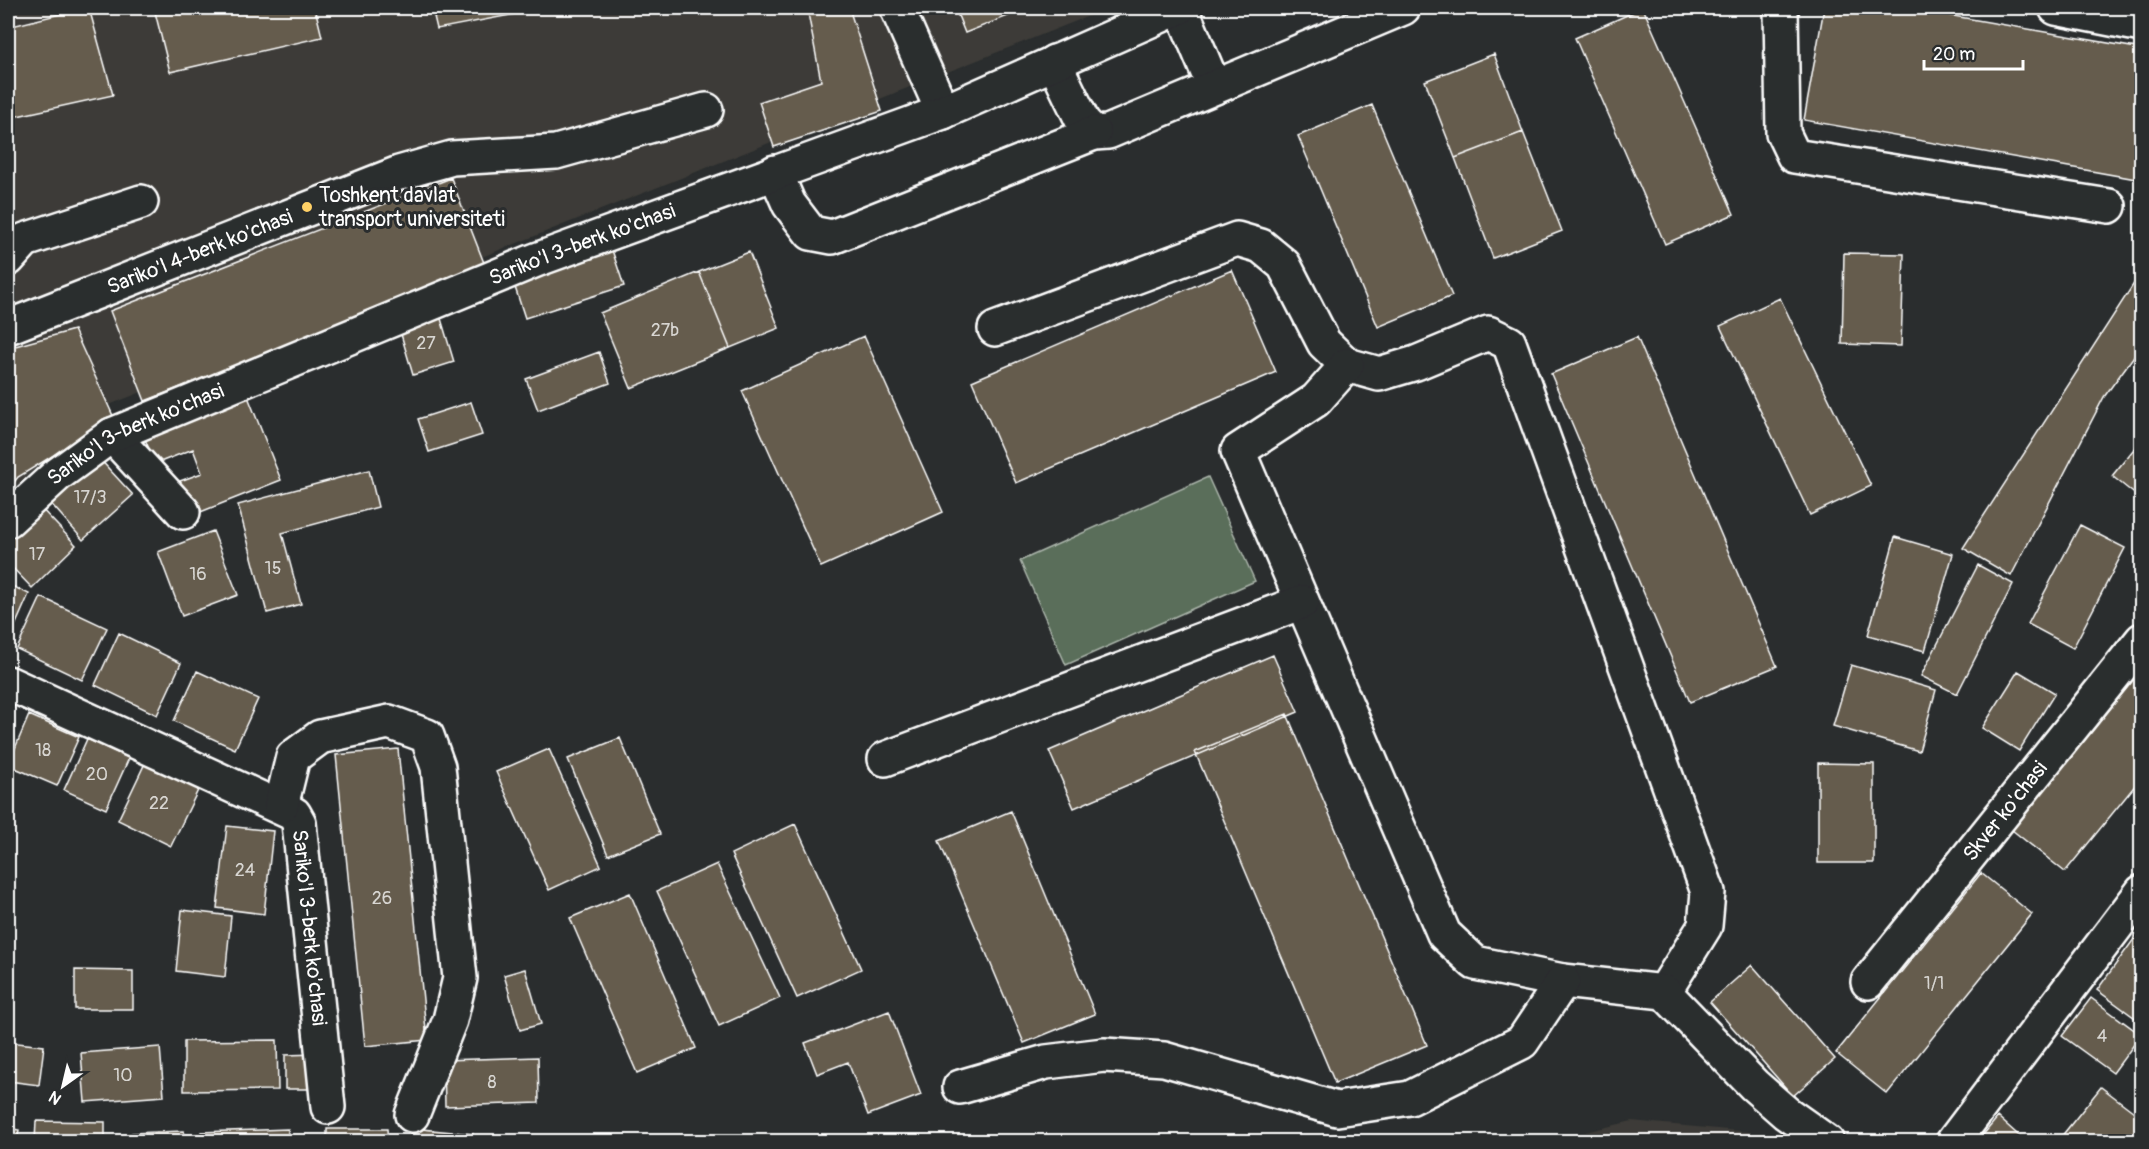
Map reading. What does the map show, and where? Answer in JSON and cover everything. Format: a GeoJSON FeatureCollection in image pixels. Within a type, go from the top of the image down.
{"type":"FeatureCollection","features":[{"type":"Feature","properties":{"kind":"street"},"geometry":{"type":"LineString","coordinates":[[897,8],[943,112]]}},
{"type":"Feature","properties":{"kind":"street"},"geometry":{"type":"LineString","coordinates":[[1180,8],[1214,87]]}},
{"type":"Feature","properties":{"kind":"street","name":"Sariko'l 3-berk ko'chasi"},"geometry":{"type":"LineString","coordinates":[[8,520],[57,475],[112,435],[536,260],[943,112],[1180,8]]}},
{"type":"Feature","properties":{"kind":"street"},"geometry":{"type":"LineString","coordinates":[[775,172],[789,204],[811,233],[832,237],[1094,133],[1108,132],[1403,8]]}},
{"type":"Feature","properties":{"kind":"street"},"geometry":{"type":"LineString","coordinates":[[1781,8],[1783,133],[1794,156],[2109,206]]}},
{"type":"Feature","properties":{"kind":"street"},"geometry":{"type":"LineString","coordinates":[[2056,8],[2142,25]]}},
{"type":"Feature","properties":{"kind":"street"},"geometry":{"type":"LineString","coordinates":[[1054,62],[1083,122],[1094,133]]}},
{"type":"Feature","properties":{"kind":"street","name":"Sariko'l 4-berk ko'chasi"},"geometry":{"type":"LineString","coordinates":[[8,327],[399,173],[452,158],[556,152],[706,110]]}},
{"type":"Feature","properties":{"kind":"street"},"geometry":{"type":"LineString","coordinates":[[8,259],[25,240],[141,202]]}},
{"type":"Feature","properties":{"kind":"street"},"geometry":{"type":"LineString","coordinates":[[995,328],[1237,239],[1261,246],[1284,265],[1324,343],[1347,365],[1379,375],[1416,363],[1488,333],[1509,343],[1708,892],[1705,926],[1664,992]]}},
{"type":"Feature","properties":{"kind":"street"},"geometry":{"type":"LineString","coordinates":[[1347,365],[1316,400],[1238,451],[1444,934],[1475,963],[1563,981],[1664,992],[1786,1113],[1827,1142]]}},
{"type":"Feature","properties":{"kind":"street"},"geometry":{"type":"LineString","coordinates":[[112,435],[183,512]]}},
{"type":"Feature","properties":{"kind":"street"},"geometry":{"type":"LineString","coordinates":[[885,759],[1302,602]]}},
{"type":"Feature","properties":{"kind":"street","name":"Skver ko'chasi"},"geometry":{"type":"LineString","coordinates":[[1868,982],[2142,640]]}},
{"type":"Feature","properties":{"kind":"street","name":"Sariko'l 3-berk ko'chasi"},"geometry":{"type":"LineString","coordinates":[[8,683],[281,806],[294,814],[299,823],[328,1107]]}},
{"type":"Feature","properties":{"kind":"street"},"geometry":{"type":"LineString","coordinates":[[281,806],[294,757],[320,736],[388,722],[427,736],[438,767],[460,978],[450,1020],[412,1115]]}},
{"type":"Feature","properties":{"kind":"street"},"geometry":{"type":"LineString","coordinates":[[1953,1142],[2142,892]]}},
{"type":"Feature","properties":{"kind":"street"},"geometry":{"type":"LineString","coordinates":[[960,1088],[1046,1062],[1104,1056],[1164,1059],[1337,1109],[1410,1098],[1522,1042],[1563,981]]}},
{"type":"Feature","properties":{"kind":"shaded area","name":"Toshkent davlat transport universiteti"},"geometry":{"type":"Polygon","coordinates":[[[8,8],[1109,8],[104,407],[8,493],[8,8]]]}},
{"type":"Feature","properties":{"kind":"shaded area"},"geometry":{"type":"Polygon","coordinates":[[[1632,1121],[1750,1132],[1764,1141],[1547,1141],[1632,1121]]]}},
{"type":"Feature","properties":{"kind":"green space"},"geometry":{"type":"Polygon","coordinates":[[[1208,477],[1255,581],[1066,665],[1020,561],[1208,477]]]}},
{"type":"Feature","properties":{"kind":"building"},"geometry":{"type":"Polygon","coordinates":[[[89,8],[113,95],[8,118],[8,27],[89,8]]]}},
{"type":"Feature","properties":{"kind":"building"},"geometry":{"type":"Polygon","coordinates":[[[154,8],[315,8],[322,37],[170,72],[154,8]]]}},
{"type":"Feature","properties":{"kind":"building"},"geometry":{"type":"Polygon","coordinates":[[[432,8],[547,8],[437,29],[432,8]]]}},
{"type":"Feature","properties":{"kind":"building"},"geometry":{"type":"Polygon","coordinates":[[[807,8],[849,8],[882,111],[774,147],[759,102],[821,81],[807,8]]]}},
{"type":"Feature","properties":{"kind":"building"},"geometry":{"type":"Polygon","coordinates":[[[955,8],[1028,8],[965,33],[955,8]]]}},
{"type":"Feature","properties":{"kind":"building"},"geometry":{"type":"Polygon","coordinates":[[[1643,8],[1734,214],[1665,244],[1575,38],[1643,8]]]}},
{"type":"Feature","properties":{"kind":"building"},"geometry":{"type":"Polygon","coordinates":[[[1824,8],[1908,8],[2142,49],[2142,180],[1804,120],[1824,8]]]}},
{"type":"Feature","properties":{"kind":"building"},"geometry":{"type":"Polygon","coordinates":[[[1494,54],[1523,132],[1455,158],[1425,81],[1494,54]]]}},
{"type":"Feature","properties":{"kind":"building"},"geometry":{"type":"Polygon","coordinates":[[[1372,105],[1452,296],[1378,327],[1298,136],[1372,105]]]}},
{"type":"Feature","properties":{"kind":"building"},"geometry":{"type":"Polygon","coordinates":[[[1523,132],[1562,231],[1493,258],[1455,158],[1523,132]]]}},
{"type":"Feature","properties":{"kind":"building"},"geometry":{"type":"Polygon","coordinates":[[[451,178],[486,268],[145,401],[110,311],[451,178]]]}},
{"type":"Feature","properties":{"kind":"building"},"geometry":{"type":"Polygon","coordinates":[[[611,247],[624,286],[525,318],[512,278],[611,247]]]}},
{"type":"Feature","properties":{"kind":"building"},"geometry":{"type":"Polygon","coordinates":[[[749,252],[779,328],[730,348],[699,272],[749,252]]]}},
{"type":"Feature","properties":{"kind":"building"},"geometry":{"type":"Polygon","coordinates":[[[1844,253],[1904,254],[1901,346],[1842,344],[1844,253]]]}},
{"type":"Feature","properties":{"kind":"building"},"geometry":{"type":"Polygon","coordinates":[[[1232,270],[1276,372],[1016,483],[972,381],[1232,270]]]}},
{"type":"Feature","properties":{"kind":"building"},"geometry":{"type":"Polygon","coordinates":[[[2142,271],[2142,345],[2104,397],[2011,576],[1963,548],[2142,271]]]}},
{"type":"Feature","properties":{"kind":"building"},"geometry":{"type":"Polygon","coordinates":[[[699,272],[730,348],[631,388],[600,313],[699,272]]]}},
{"type":"Feature","properties":{"kind":"building"},"geometry":{"type":"Polygon","coordinates":[[[1780,298],[1871,486],[1810,515],[1720,326],[1780,298]]]}},
{"type":"Feature","properties":{"kind":"building"},"geometry":{"type":"Polygon","coordinates":[[[439,312],[454,362],[413,375],[398,324],[439,312]]]}},
{"type":"Feature","properties":{"kind":"building"},"geometry":{"type":"Polygon","coordinates":[[[74,330],[114,418],[18,477],[8,490],[8,348],[74,330]]]}},
{"type":"Feature","properties":{"kind":"building"},"geometry":{"type":"Polygon","coordinates":[[[864,336],[943,512],[821,567],[742,391],[864,336]]]}},
{"type":"Feature","properties":{"kind":"building"},"geometry":{"type":"Polygon","coordinates":[[[1637,337],[1777,666],[1690,702],[1551,374],[1637,337]]]}},
{"type":"Feature","properties":{"kind":"building"},"geometry":{"type":"Polygon","coordinates":[[[599,352],[610,383],[538,410],[526,379],[599,352]]]}},
{"type":"Feature","properties":{"kind":"building"},"geometry":{"type":"Polygon","coordinates":[[[247,394],[281,480],[193,515],[180,481],[202,473],[193,449],[155,464],[143,434],[247,394]]]}},
{"type":"Feature","properties":{"kind":"building"},"geometry":{"type":"Polygon","coordinates":[[[471,402],[482,435],[429,452],[418,419],[471,402]]]}},
{"type":"Feature","properties":{"kind":"building"},"geometry":{"type":"Polygon","coordinates":[[[2142,439],[2142,500],[2112,476],[2142,439]]]}},
{"type":"Feature","properties":{"kind":"building"},"geometry":{"type":"Polygon","coordinates":[[[96,455],[133,495],[83,540],[47,499],[96,455]]]}},
{"type":"Feature","properties":{"kind":"building"},"geometry":{"type":"Polygon","coordinates":[[[369,470],[378,507],[282,533],[301,604],[267,613],[238,505],[369,470]]]}},
{"type":"Feature","properties":{"kind":"building"},"geometry":{"type":"Polygon","coordinates":[[[38,505],[76,545],[32,588],[8,563],[8,534],[38,505]]]}},
{"type":"Feature","properties":{"kind":"building"},"geometry":{"type":"Polygon","coordinates":[[[2080,525],[2125,548],[2073,648],[2028,624],[2080,525]]]}},
{"type":"Feature","properties":{"kind":"building"},"geometry":{"type":"Polygon","coordinates":[[[213,531],[238,595],[182,616],[158,552],[213,531]]]}},
{"type":"Feature","properties":{"kind":"building"},"geometry":{"type":"Polygon","coordinates":[[[1895,537],[1953,554],[1925,651],[1868,635],[1895,537]]]}},
{"type":"Feature","properties":{"kind":"building"},"geometry":{"type":"Polygon","coordinates":[[[1978,565],[2013,584],[1957,694],[1921,676],[1978,565]]]}},
{"type":"Feature","properties":{"kind":"building"},"geometry":{"type":"Polygon","coordinates":[[[8,584],[29,594],[8,642],[8,584]]]}},
{"type":"Feature","properties":{"kind":"building"},"geometry":{"type":"Polygon","coordinates":[[[41,597],[107,628],[82,680],[17,649],[41,597]]]}},
{"type":"Feature","properties":{"kind":"building"},"geometry":{"type":"Polygon","coordinates":[[[119,633],[181,663],[157,715],[95,685],[119,633]]]}},
{"type":"Feature","properties":{"kind":"building"},"geometry":{"type":"Polygon","coordinates":[[[1273,655],[1298,712],[1074,808],[1049,751],[1273,655]]]}},
{"type":"Feature","properties":{"kind":"building"},"geometry":{"type":"Polygon","coordinates":[[[1851,665],[1936,690],[1919,751],[1833,726],[1851,665]]]}},
{"type":"Feature","properties":{"kind":"building"},"geometry":{"type":"Polygon","coordinates":[[[2142,669],[2142,777],[2065,872],[2012,830],[2142,669]]]}},
{"type":"Feature","properties":{"kind":"building"},"geometry":{"type":"Polygon","coordinates":[[[197,671],[258,699],[235,749],[174,721],[197,671]]]}},
{"type":"Feature","properties":{"kind":"building"},"geometry":{"type":"Polygon","coordinates":[[[2018,671],[2055,693],[2019,751],[1982,728],[2018,671]]]}},
{"type":"Feature","properties":{"kind":"building"},"geometry":{"type":"Polygon","coordinates":[[[8,705],[14,708],[8,723],[8,705]]]}},
{"type":"Feature","properties":{"kind":"building"},"geometry":{"type":"Polygon","coordinates":[[[1287,714],[1427,1045],[1335,1083],[1195,752],[1287,714]]]}},
{"type":"Feature","properties":{"kind":"building"},"geometry":{"type":"Polygon","coordinates":[[[29,715],[79,737],[57,786],[8,765],[29,715]]]}},
{"type":"Feature","properties":{"kind":"building"},"geometry":{"type":"Polygon","coordinates":[[[620,738],[660,834],[608,855],[568,759],[620,738]]]}},
{"type":"Feature","properties":{"kind":"building"},"geometry":{"type":"Polygon","coordinates":[[[87,739],[129,758],[106,809],[64,790],[87,739]]]}},
{"type":"Feature","properties":{"kind":"building"},"geometry":{"type":"Polygon","coordinates":[[[398,749],[427,1040],[365,1046],[336,755],[398,749]]]}},
{"type":"Feature","properties":{"kind":"building"},"geometry":{"type":"Polygon","coordinates":[[[549,749],[601,866],[549,890],[496,772],[549,749]]]}},
{"type":"Feature","properties":{"kind":"building"},"geometry":{"type":"Polygon","coordinates":[[[146,761],[200,786],[171,846],[118,820],[146,761]]]}},
{"type":"Feature","properties":{"kind":"building"},"geometry":{"type":"Polygon","coordinates":[[[1818,763],[1874,764],[1874,863],[1818,863],[1818,763]]]}},
{"type":"Feature","properties":{"kind":"building"},"geometry":{"type":"Polygon","coordinates":[[[1011,811],[1095,1014],[1024,1043],[939,841],[1011,811]]]}},
{"type":"Feature","properties":{"kind":"building"},"geometry":{"type":"Polygon","coordinates":[[[795,824],[861,969],[797,998],[731,854],[795,824]]]}},
{"type":"Feature","properties":{"kind":"building"},"geometry":{"type":"Polygon","coordinates":[[[227,826],[273,831],[264,914],[217,908],[227,826]]]}},
{"type":"Feature","properties":{"kind":"building"},"geometry":{"type":"Polygon","coordinates":[[[717,864],[780,998],[719,1026],[657,891],[717,864]]]}},
{"type":"Feature","properties":{"kind":"building"},"geometry":{"type":"Polygon","coordinates":[[[1981,873],[2032,914],[1887,1094],[1836,1053],[1981,873]]]}},
{"type":"Feature","properties":{"kind":"building"},"geometry":{"type":"Polygon","coordinates":[[[630,893],[696,1048],[637,1073],[570,918],[630,893]]]}},
{"type":"Feature","properties":{"kind":"building"},"geometry":{"type":"Polygon","coordinates":[[[182,910],[231,916],[225,977],[176,971],[182,910]]]}},
{"type":"Feature","properties":{"kind":"building"},"geometry":{"type":"Polygon","coordinates":[[[2142,928],[2142,1023],[2097,990],[2142,928]]]}},
{"type":"Feature","properties":{"kind":"building"},"geometry":{"type":"Polygon","coordinates":[[[1752,965],[1835,1059],[1793,1096],[1710,1002],[1752,965]]]}},
{"type":"Feature","properties":{"kind":"building"},"geometry":{"type":"Polygon","coordinates":[[[525,969],[541,1024],[520,1030],[504,975],[525,969]]]}},
{"type":"Feature","properties":{"kind":"building"},"geometry":{"type":"Polygon","coordinates":[[[75,970],[133,971],[133,1009],[75,1009],[75,970]]]}},
{"type":"Feature","properties":{"kind":"building"},"geometry":{"type":"Polygon","coordinates":[[[2091,998],[2141,1035],[2113,1073],[2062,1036],[2091,998]]]}},
{"type":"Feature","properties":{"kind":"building"},"geometry":{"type":"Polygon","coordinates":[[[889,1011],[921,1095],[868,1115],[848,1062],[817,1074],[805,1043],[889,1011]]]}},
{"type":"Feature","properties":{"kind":"building"},"geometry":{"type":"Polygon","coordinates":[[[277,1040],[278,1090],[184,1091],[184,1041],[277,1040]]]}},
{"type":"Feature","properties":{"kind":"building"},"geometry":{"type":"Polygon","coordinates":[[[8,1042],[44,1046],[39,1085],[8,1081],[8,1042]]]}},
{"type":"Feature","properties":{"kind":"building"},"geometry":{"type":"Polygon","coordinates":[[[160,1047],[164,1096],[85,1102],[81,1053],[160,1047]]]}},
{"type":"Feature","properties":{"kind":"building"},"geometry":{"type":"Polygon","coordinates":[[[318,1054],[318,1089],[285,1089],[285,1055],[318,1054]]]}},
{"type":"Feature","properties":{"kind":"building"},"geometry":{"type":"Polygon","coordinates":[[[538,1057],[539,1103],[445,1106],[444,1060],[538,1057]]]}},
{"type":"Feature","properties":{"kind":"building"},"geometry":{"type":"Polygon","coordinates":[[[2101,1087],[2142,1118],[2142,1142],[2067,1142],[2061,1137],[2101,1087]]]}},
{"type":"Feature","properties":{"kind":"building"},"geometry":{"type":"Polygon","coordinates":[[[1998,1117],[2026,1142],[1977,1142],[1998,1117]]]}},
{"type":"Feature","properties":{"kind":"building"},"geometry":{"type":"Polygon","coordinates":[[[36,1121],[105,1122],[105,1142],[35,1142],[36,1121]]]}},
{"type":"Feature","properties":{"kind":"building"},"geometry":{"type":"Polygon","coordinates":[[[8,1128],[19,1130],[17,1142],[8,1142],[8,1128]]]}},
{"type":"Feature","properties":{"kind":"building"},"geometry":{"type":"Polygon","coordinates":[[[411,1128],[473,1134],[472,1142],[410,1142],[411,1128]]]}},
{"type":"Feature","properties":{"kind":"building"},"geometry":{"type":"Polygon","coordinates":[[[288,1129],[288,1142],[202,1142],[201,1132],[288,1129]]]}},
{"type":"Feature","properties":{"kind":"building"},"geometry":{"type":"Polygon","coordinates":[[[327,1129],[387,1129],[388,1142],[327,1142],[327,1129]]]}},
{"type":"Feature","properties":{"kind":"building"},"geometry":{"type":"Polygon","coordinates":[[[184,1131],[184,1142],[133,1142],[132,1133],[184,1131]]]}},
{"type":"Feature","properties":{"kind":"place","name":"Toshkent davlat transport universiteti"},"geometry":{"type":"Point","coordinates":[307,207]}}]}
